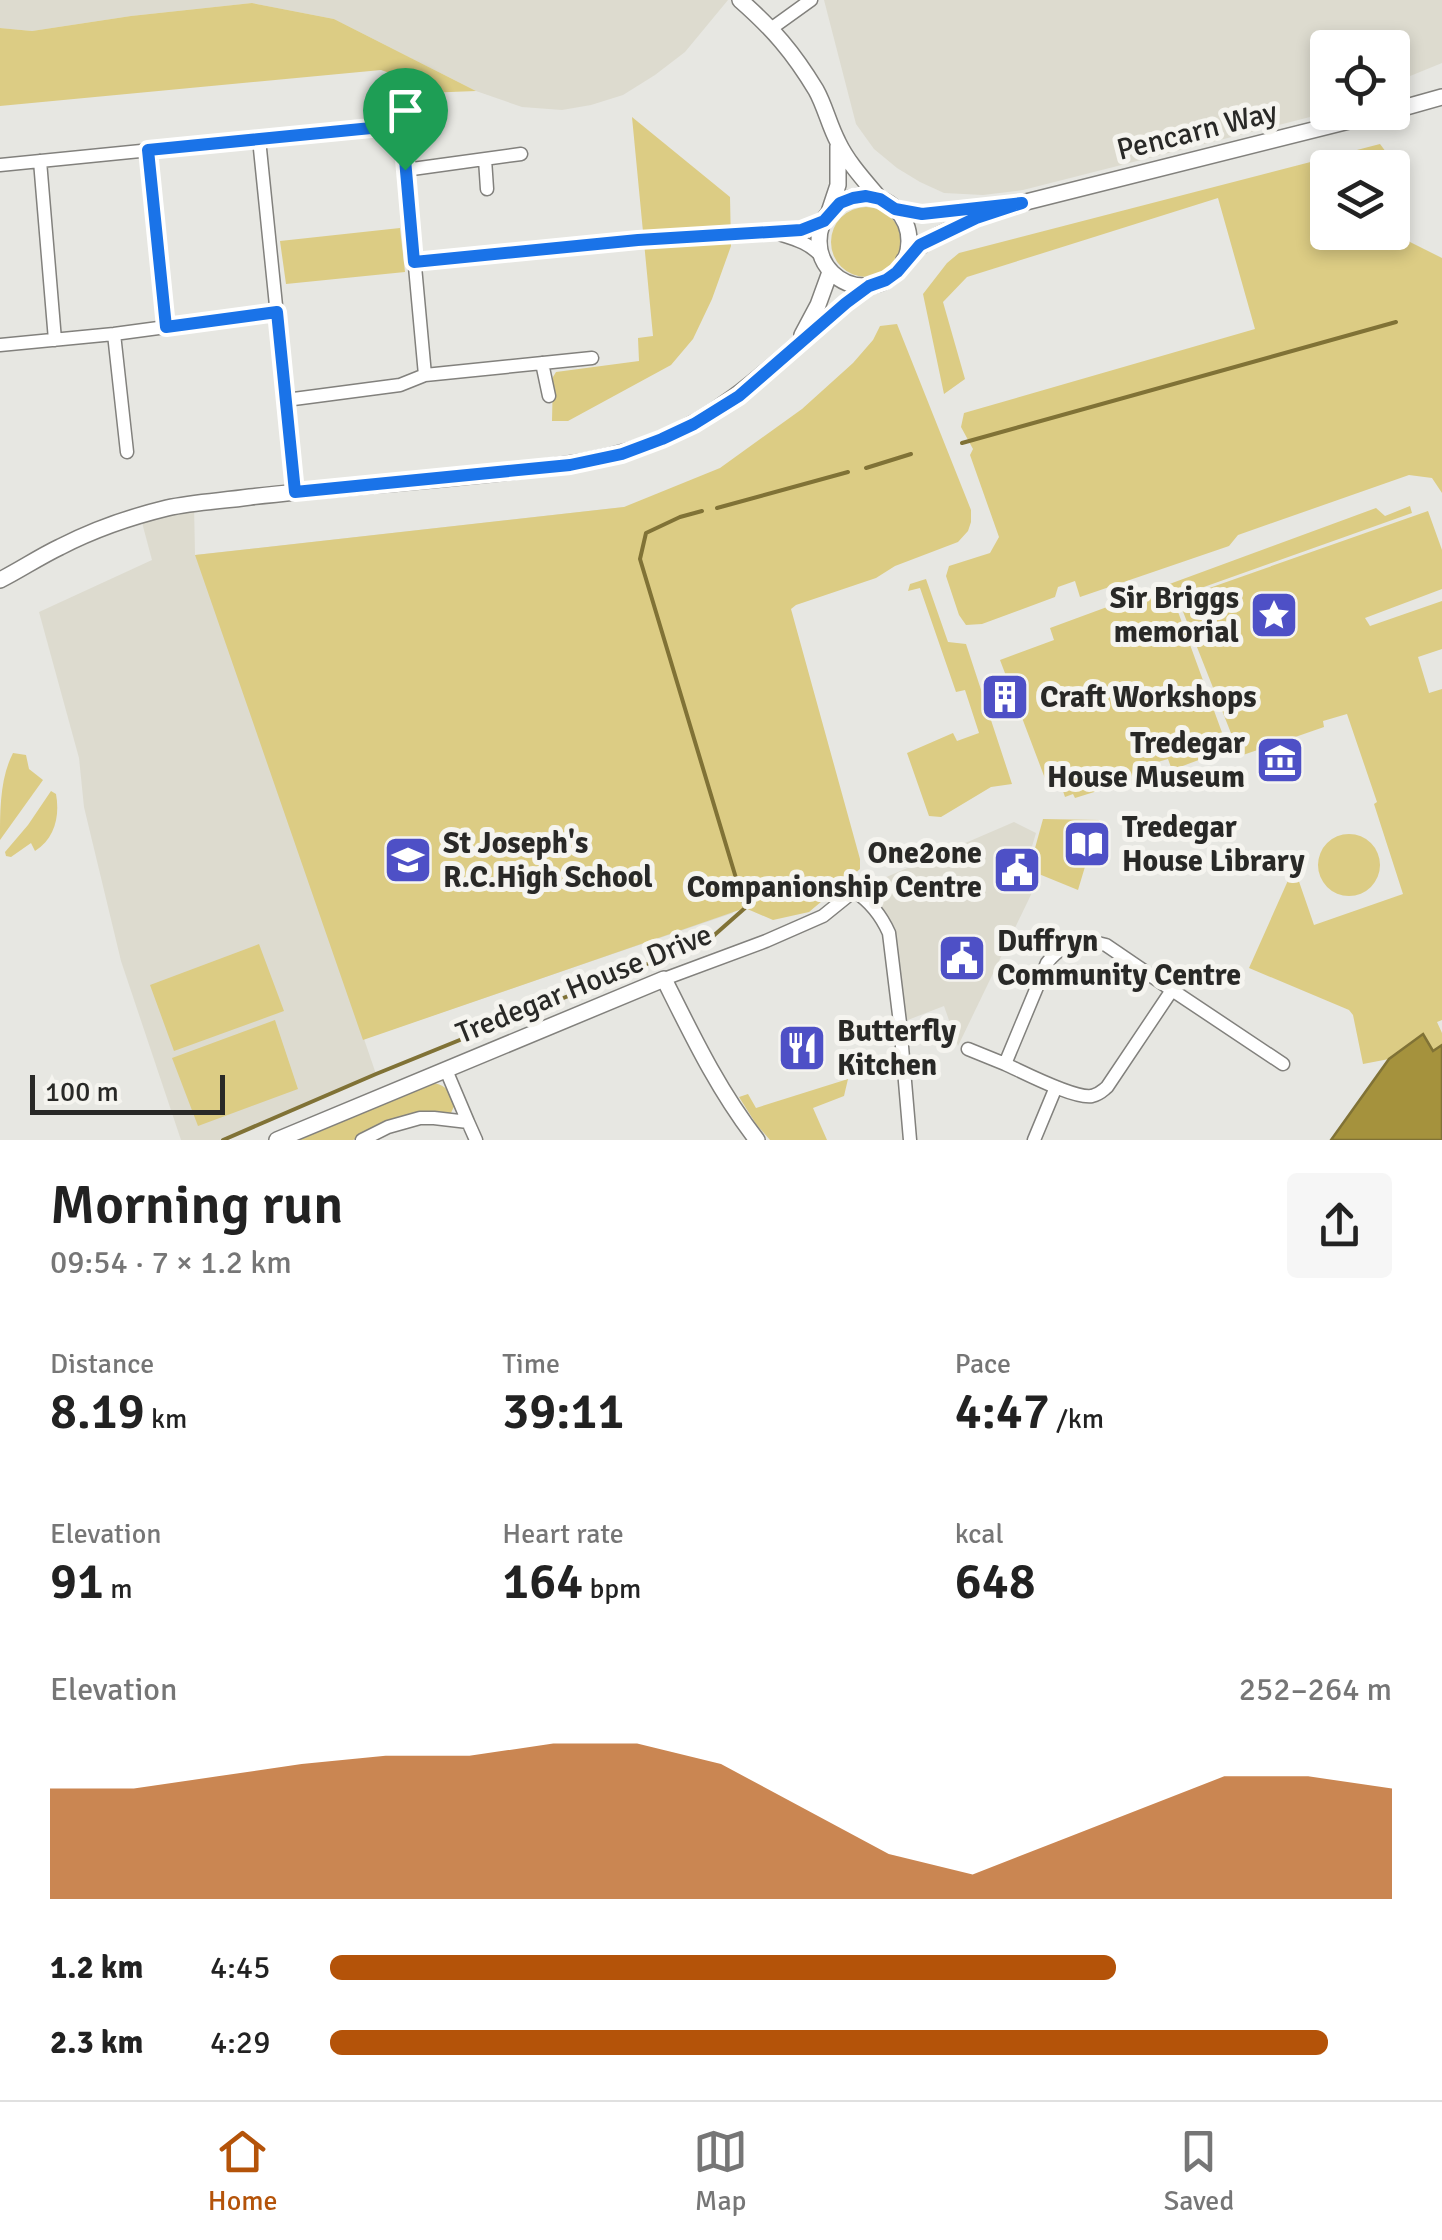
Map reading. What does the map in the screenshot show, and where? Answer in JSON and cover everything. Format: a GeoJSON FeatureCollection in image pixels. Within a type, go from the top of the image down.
{"type":"FeatureCollection","features":[{"type":"Feature","properties":{"kind":"street"},"geometry":{"type":"LineString","coordinates":[[0,580],[57,548],[140,515],[182,505],[570,465],[622,454],[678,432],[739,396],[869,286],[897,272],[908,247],[903,220],[857,172],[838,142],[819,95],[793,53],[740,0]]}},
{"type":"Feature","properties":{"kind":"street"},"geometry":{"type":"LineString","coordinates":[[772,28],[811,0]]}},
{"type":"Feature","properties":{"kind":"street"},"geometry":{"type":"LineString","coordinates":[[1410,106],[1442,98]]}},
{"type":"Feature","properties":{"kind":"street"},"geometry":{"type":"LineString","coordinates":[[0,165],[402,125],[425,374]]}},
{"type":"Feature","properties":{"kind":"street","name":"Pencarn Way"},"geometry":{"type":"LineString","coordinates":[[904,260],[933,237],[1022,203],[1313,130]]}},
{"type":"Feature","properties":{"kind":"street"},"geometry":{"type":"LineString","coordinates":[[259,139],[295,492]]}},
{"type":"Feature","properties":{"kind":"street"},"geometry":{"type":"LineString","coordinates":[[838,142],[838,184],[819,236],[821,256],[830,272],[842,280],[869,286]]}},
{"type":"Feature","properties":{"kind":"street"},"geometry":{"type":"LineString","coordinates":[[148,150],[166,327]]}},
{"type":"Feature","properties":{"kind":"street"},"geometry":{"type":"LineString","coordinates":[[405,170],[521,154]]}},
{"type":"Feature","properties":{"kind":"street"},"geometry":{"type":"LineString","coordinates":[[485,159],[487,189]]}},
{"type":"Feature","properties":{"kind":"street"},"geometry":{"type":"LineString","coordinates":[[40,161],[55,340]]}},
{"type":"Feature","properties":{"kind":"street"},"geometry":{"type":"LineString","coordinates":[[414,262],[638,240],[801,230],[840,203],[866,196],[880,199]]}},
{"type":"Feature","properties":{"kind":"street","name":"Pencarn Way"},"geometry":{"type":"LineString","coordinates":[[895,209],[922,214],[1022,203]]}},
{"type":"Feature","properties":{"kind":"street"},"geometry":{"type":"LineString","coordinates":[[775,233],[802,242],[821,256]]}},
{"type":"Feature","properties":{"kind":"street"},"geometry":{"type":"LineString","coordinates":[[798,343],[830,272]]}},
{"type":"Feature","properties":{"kind":"street"},"geometry":{"type":"LineString","coordinates":[[0,346],[277,312]]}},
{"type":"Feature","properties":{"kind":"street"},"geometry":{"type":"LineString","coordinates":[[114,334],[126,452]]}},
{"type":"Feature","properties":{"kind":"street"},"geometry":{"type":"LineString","coordinates":[[286,400],[400,386],[425,374],[592,358]]}},
{"type":"Feature","properties":{"kind":"street"},"geometry":{"type":"LineString","coordinates":[[542,363],[549,396]]}},
{"type":"Feature","properties":{"kind":"street"},"geometry":{"type":"LineString","coordinates":[[0,592],[26,566]]}},
{"type":"Feature","properties":{"kind":"street","name":"Tredegar House Drive"},"geometry":{"type":"LineString","coordinates":[[277,1140],[664,979],[766,941],[823,916],[854,891],[868,900],[889,933],[910,1140]]}},
{"type":"Feature","properties":{"kind":"street"},"geometry":{"type":"LineString","coordinates":[[1005,1064],[1046,962],[1066,946],[1089,941],[1106,945],[1283,1064]]}},
{"type":"Feature","properties":{"kind":"street"},"geometry":{"type":"LineString","coordinates":[[664,979],[709,1070],[757,1140]]}},
{"type":"Feature","properties":{"kind":"street"},"geometry":{"type":"LineString","coordinates":[[968,1049],[1082,1096],[1092,1096],[1106,1087],[1172,990]]}},
{"type":"Feature","properties":{"kind":"street"},"geometry":{"type":"LineString","coordinates":[[446,1070],[476,1140]]}},
{"type":"Feature","properties":{"kind":"street"},"geometry":{"type":"LineString","coordinates":[[1034,1140],[1056,1086]]}},
{"type":"Feature","properties":{"kind":"street"},"geometry":{"type":"LineString","coordinates":[[362,1140],[420,1118],[468,1122]]}},
{"type":"Feature","properties":{"kind":"shaded area"},"geometry":{"type":"Polygon","coordinates":[[[0,0],[728,0],[685,52],[655,75],[623,95],[562,110],[522,107],[476,91],[334,19],[252,3],[32,31],[0,28],[0,0]]]}},
{"type":"Feature","properties":{"kind":"shaded area"},"geometry":{"type":"Polygon","coordinates":[[[824,0],[1442,0],[1442,63],[1410,76],[1410,30],[1310,30],[1310,117],[1023,190],[983,195],[944,193],[897,168],[874,149],[856,124],[824,0]]]}},
{"type":"Feature","properties":{"kind":"shaded area"},"geometry":{"type":"Polygon","coordinates":[[[252,3],[334,19],[476,91],[425,93],[410,80],[381,70],[0,106],[0,28],[32,31],[252,3]]]}},
{"type":"Feature","properties":{"kind":"shaded area"},"geometry":{"type":"Polygon","coordinates":[[[632,117],[730,197],[731,246],[693,339],[671,365],[568,421],[552,421],[556,372],[639,361],[638,338],[653,336],[632,117]]]}},
{"type":"Feature","properties":{"kind":"shaded area"},"geometry":{"type":"Polygon","coordinates":[[[1380,144],[1384,150],[1357,150],[1380,144]]]}},
{"type":"Feature","properties":{"kind":"shaded area"},"geometry":{"type":"Polygon","coordinates":[[[1310,162],[1310,250],[1410,250],[1410,242],[1442,258],[1442,493],[1432,478],[1409,475],[1238,535],[1229,546],[1080,597],[1075,581],[1058,587],[1055,597],[982,624],[966,625],[946,576],[949,566],[990,553],[999,537],[970,455],[973,449],[961,427],[964,413],[1255,329],[1218,198],[967,277],[943,302],[965,379],[944,394],[923,294],[959,253],[1310,162]]]}},
{"type":"Feature","properties":{"kind":"shaded area"},"geometry":{"type":"Polygon","coordinates":[[[866,207],[891,217],[901,242],[891,267],[866,277],[841,267],[831,242],[841,217],[866,207]]]}},
{"type":"Feature","properties":{"kind":"shaded area"},"geometry":{"type":"Polygon","coordinates":[[[400,228],[405,272],[286,284],[280,241],[400,228]]]}},
{"type":"Feature","properties":{"kind":"shaded area","name":"St Joseph's R.C.High School"},"geometry":{"type":"Polygon","coordinates":[[[897,324],[971,510],[971,522],[958,542],[791,609],[860,869],[809,912],[773,920],[745,908],[363,1040],[195,555],[624,507],[720,468],[802,409],[853,363],[880,326],[897,324]]]}},
{"type":"Feature","properties":{"kind":"shaded area","name":"St Joseph's R.C.High School"},"geometry":{"type":"Polygon","coordinates":[[[194,504],[195,555],[624,507],[733,913],[364,1039],[376,1074],[223,1140],[181,1140],[121,961],[84,807],[79,758],[39,612],[152,560],[140,515],[194,504]]]}},
{"type":"Feature","properties":{"kind":"shaded area"},"geometry":{"type":"Polygon","coordinates":[[[1410,506],[1412,513],[1173,598],[1228,749],[1172,770],[1168,759],[1137,768],[1139,778],[1075,798],[1073,794],[1065,797],[1061,785],[1049,789],[1000,660],[1054,640],[1050,628],[1376,508],[1385,516],[1410,506]]]}},
{"type":"Feature","properties":{"kind":"shaded area"},"geometry":{"type":"Polygon","coordinates":[[[1428,511],[1442,550],[1442,589],[1365,618],[1370,626],[1442,601],[1442,649],[1418,657],[1429,693],[1442,689],[1442,1020],[1437,1022],[1442,1045],[1433,1051],[1422,1034],[1389,1059],[1363,1064],[1349,1010],[1249,968],[1294,867],[1314,925],[1403,894],[1347,714],[1323,721],[1324,727],[1240,756],[1178,599],[1428,511]]]}},
{"type":"Feature","properties":{"kind":"shaded area"},"geometry":{"type":"Polygon","coordinates":[[[926,579],[948,642],[966,644],[1012,784],[991,787],[941,817],[929,816],[907,753],[953,733],[957,741],[979,733],[965,690],[956,692],[920,588],[908,591],[910,584],[926,579]]]}},
{"type":"Feature","properties":{"kind":"shaded area"},"geometry":{"type":"Polygon","coordinates":[[[13,753],[26,755],[29,769],[43,780],[0,840],[3,784],[13,753]]]}},
{"type":"Feature","properties":{"kind":"shaded area"},"geometry":{"type":"Polygon","coordinates":[[[51,791],[56,794],[57,810],[47,840],[35,851],[31,843],[11,857],[6,856],[5,852],[51,791]]]}},
{"type":"Feature","properties":{"kind":"shaded area"},"geometry":{"type":"Polygon","coordinates":[[[1043,819],[1099,820],[1078,890],[1029,870],[1043,819]]]}},
{"type":"Feature","properties":{"kind":"shaded area"},"geometry":{"type":"Polygon","coordinates":[[[1014,822],[1036,833],[1025,870],[1041,874],[958,1046],[944,1006],[900,1023],[889,933],[854,891],[1014,822]]]}},
{"type":"Feature","properties":{"kind":"shaded area"},"geometry":{"type":"Polygon","coordinates":[[[1349,834],[1371,843],[1380,865],[1371,887],[1349,896],[1327,887],[1318,865],[1327,843],[1349,834]]]}},
{"type":"Feature","properties":{"kind":"shaded area"},"geometry":{"type":"Polygon","coordinates":[[[259,944],[284,1011],[174,1051],[150,985],[259,944]]]}},
{"type":"Feature","properties":{"kind":"shaded area"},"geometry":{"type":"Polygon","coordinates":[[[275,1020],[298,1089],[198,1126],[172,1058],[275,1020]]]}},
{"type":"Feature","properties":{"kind":"shaded area"},"geometry":{"type":"Polygon","coordinates":[[[1423,1034],[1433,1051],[1442,1045],[1442,1140],[1331,1140],[1389,1059],[1423,1034]]]}},
{"type":"Feature","properties":{"kind":"shaded area"},"geometry":{"type":"Polygon","coordinates":[[[848,1079],[844,1096],[813,1108],[827,1140],[770,1140],[739,1097],[748,1094],[756,1108],[848,1079]]]}},
{"type":"Feature","properties":{"kind":"shaded area"},"geometry":{"type":"Polygon","coordinates":[[[434,1083],[451,1096],[455,1104],[451,1113],[393,1119],[353,1140],[295,1140],[434,1083]]]}},
{"type":"Feature","properties":{"kind":"waterway"},"geometry":{"type":"LineString","coordinates":[[962,443],[1396,322]]}},
{"type":"Feature","properties":{"kind":"waterway"},"geometry":{"type":"LineString","coordinates":[[866,468],[911,454]]}},
{"type":"Feature","properties":{"kind":"waterway"},"geometry":{"type":"LineString","coordinates":[[717,508],[848,472]]}},
{"type":"Feature","properties":{"kind":"waterway"},"geometry":{"type":"LineString","coordinates":[[620,975],[711,938],[745,908],[640,559],[646,533],[702,511]]}},
{"type":"Feature","properties":{"kind":"waterway"},"geometry":{"type":"LineString","coordinates":[[223,1140],[588,988]]}},
{"type":"Feature","properties":{"kind":"place","name":"Sir Briggs memorial"},"geometry":{"type":"Point","coordinates":[1274,615]}},
{"type":"Feature","properties":{"kind":"place","name":"Craft Workshops"},"geometry":{"type":"Point","coordinates":[1005,697]}},
{"type":"Feature","properties":{"kind":"place","name":"Tredegar House Museum"},"geometry":{"type":"Point","coordinates":[1280,760]}},
{"type":"Feature","properties":{"kind":"place","name":"Tredegar House Library"},"geometry":{"type":"Point","coordinates":[1087,844]}},
{"type":"Feature","properties":{"kind":"place","name":"St Joseph's R.C.High School"},"geometry":{"type":"Point","coordinates":[408,860]}},
{"type":"Feature","properties":{"kind":"place","name":"One2one Companionship Centre"},"geometry":{"type":"Point","coordinates":[1017,870]}},
{"type":"Feature","properties":{"kind":"place","name":"Duffryn Community Centre"},"geometry":{"type":"Point","coordinates":[962,958]}},
{"type":"Feature","properties":{"kind":"place","name":"Butterfly Kitchen"},"geometry":{"type":"Point","coordinates":[802,1048]}},
{"type":"Feature","properties":{"kind":"route"},"geometry":{"type":"LineString","coordinates":[[402,125],[405,170],[414,262],[638,240],[801,230],[824,221],[840,203],[866,196],[895,209],[922,214],[1022,203],[976,218],[920,245],[897,272],[846,303],[739,396],[662,439],[622,454],[570,465],[295,492],[277,312],[166,327],[148,150],[402,125]]}}]}
